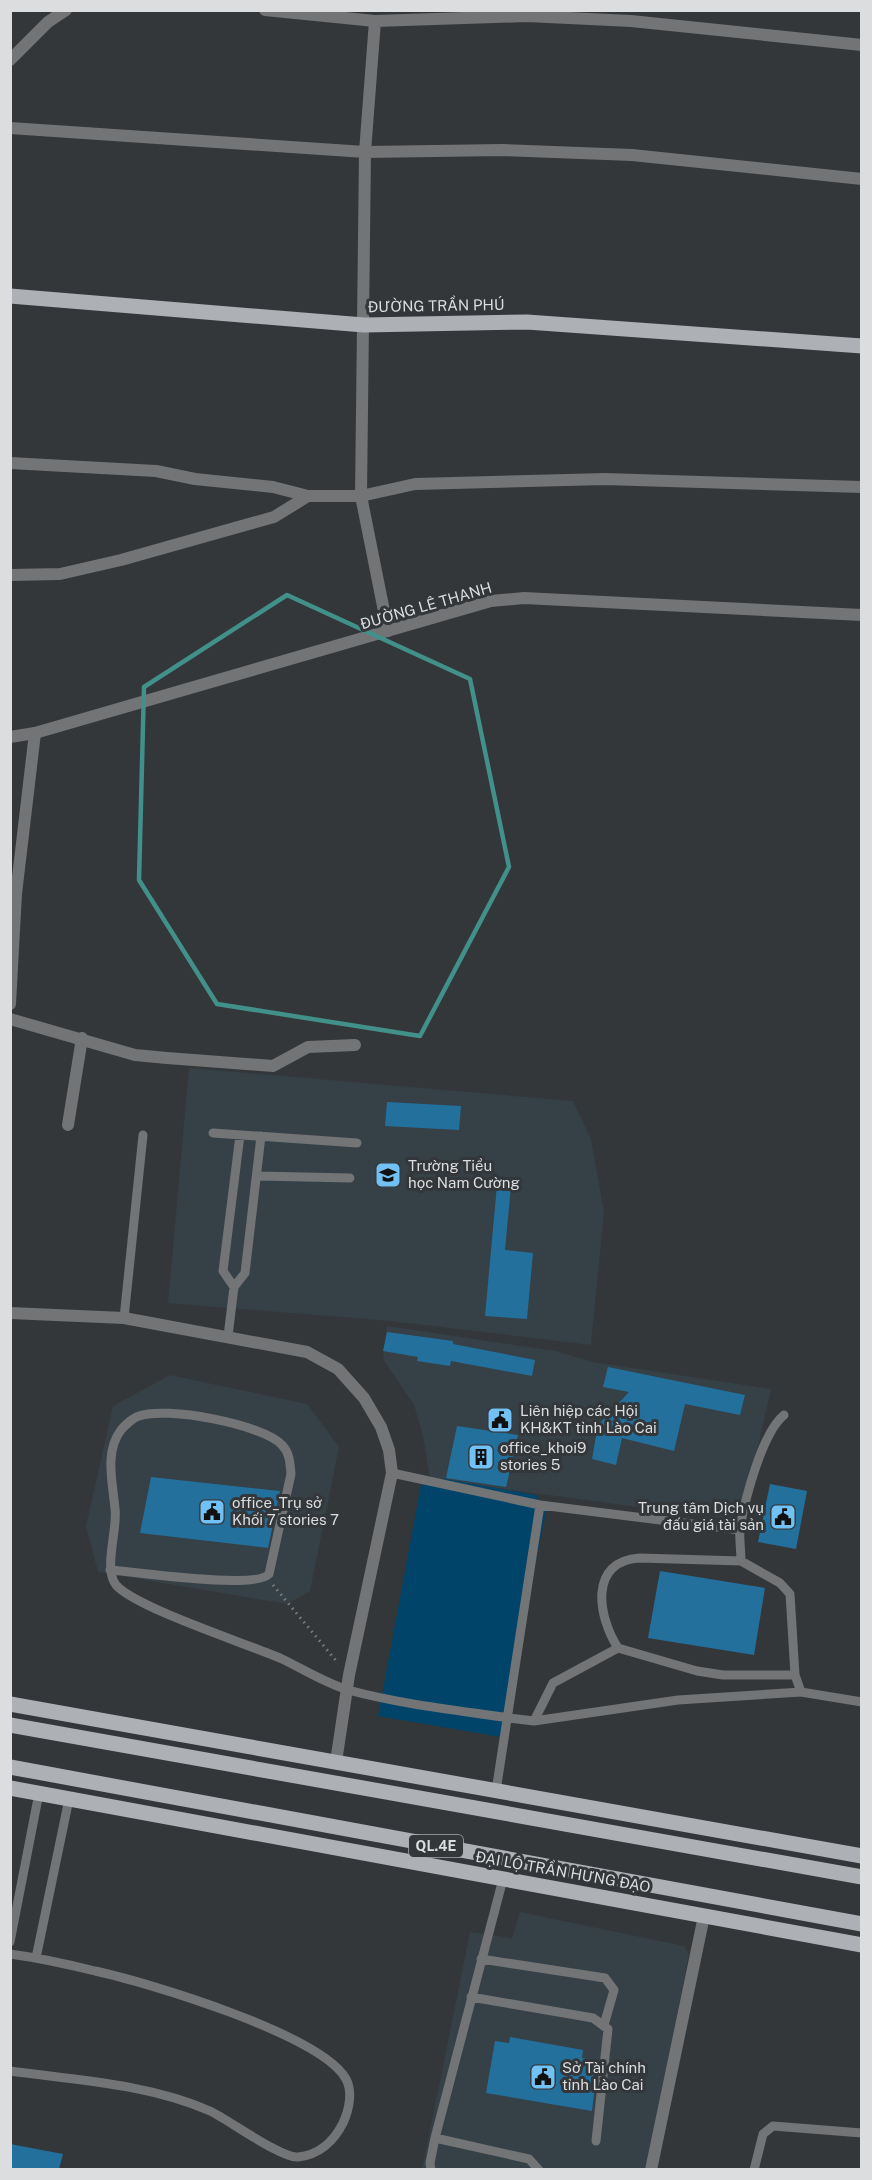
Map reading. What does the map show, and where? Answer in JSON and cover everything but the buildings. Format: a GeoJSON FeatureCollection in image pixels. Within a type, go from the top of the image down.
{"type":"FeatureCollection","features":[{"type":"Feature","properties":{"kind":"main road","name":"ĐƯỜNG TRẦN PHÚ"},"geometry":{"type":"LineString","coordinates":[[10,296],[364,325],[526,322],[861,346]]}},
{"type":"Feature","properties":{"kind":"main road"},"geometry":{"type":"LineString","coordinates":[[10,1704],[861,1856]]}},
{"type":"Feature","properties":{"kind":"main road"},"geometry":{"type":"LineString","coordinates":[[10,1725],[861,1877]]}},
{"type":"Feature","properties":{"kind":"main road","name":"ĐẠI LỘ TRẦN HƯNG ĐẠO"},"geometry":{"type":"LineString","coordinates":[[10,1767],[861,1924]]}},
{"type":"Feature","properties":{"kind":"main road","name":"ĐẠI LỘ TRẦN HƯNG ĐẠO"},"geometry":{"type":"LineString","coordinates":[[10,1788],[861,1945]]}},
{"type":"Feature","properties":{"kind":"street"},"geometry":{"type":"LineString","coordinates":[[10,60],[48,22],[66,10]]}},
{"type":"Feature","properties":{"kind":"street"},"geometry":{"type":"LineString","coordinates":[[265,10],[375,21],[527,16],[597,20],[682,25],[861,45]]}},
{"type":"Feature","properties":{"kind":"street"},"geometry":{"type":"LineString","coordinates":[[375,21],[365,152],[361,496],[388,631]]}},
{"type":"Feature","properties":{"kind":"street"},"geometry":{"type":"LineString","coordinates":[[10,128],[365,152],[504,150],[632,154],[861,179]]}},
{"type":"Feature","properties":{"kind":"street"},"geometry":{"type":"LineString","coordinates":[[10,463],[156,471],[195,479],[273,487],[308,496],[361,496],[415,484],[605,479],[861,487]]}},
{"type":"Feature","properties":{"kind":"street"},"geometry":{"type":"LineString","coordinates":[[10,575],[60,574],[121,560],[274,517],[308,496]]}},
{"type":"Feature","properties":{"kind":"street","name":"ĐƯỜNG LÊ THANH"},"geometry":{"type":"LineString","coordinates":[[10,737],[35,733],[491,601],[524,598],[861,615]]}},
{"type":"Feature","properties":{"kind":"street"},"geometry":{"type":"LineString","coordinates":[[10,1004],[16,894],[35,733]]}},
{"type":"Feature","properties":{"kind":"street"},"geometry":{"type":"LineString","coordinates":[[10,1019],[135,1055],[273,1066],[308,1047],[355,1045]]}},
{"type":"Feature","properties":{"kind":"street"},"geometry":{"type":"LineString","coordinates":[[68,1125],[82,1038]]}},
{"type":"Feature","properties":{"kind":"street"},"geometry":{"type":"LineString","coordinates":[[10,1313],[124,1318],[308,1352],[338,1369],[364,1398],[381,1427],[389,1450],[392,1473],[346,1689],[336,1762]]}},
{"type":"Feature","properties":{"kind":"street"},"geometry":{"type":"LineString","coordinates":[[651,2169],[704,1916]]}},
{"type":"Feature","properties":{"kind":"lane"},"geometry":{"type":"LineString","coordinates":[[213,1133],[357,1143]]}},
{"type":"Feature","properties":{"kind":"lane"},"geometry":{"type":"LineString","coordinates":[[124,1318],[143,1135]]}},
{"type":"Feature","properties":{"kind":"lane"},"geometry":{"type":"LineString","coordinates":[[234,1287],[223,1271],[240,1135]]}},
{"type":"Feature","properties":{"kind":"lane"},"geometry":{"type":"LineString","coordinates":[[228,1336],[234,1287],[245,1273],[261,1136]]}},
{"type":"Feature","properties":{"kind":"lane"},"geometry":{"type":"LineString","coordinates":[[258,1176],[350,1178]]}},
{"type":"Feature","properties":{"kind":"lane"},"geometry":{"type":"LineString","coordinates":[[110,1569],[200,1580],[260,1580],[266,1577],[272,1567],[291,1474],[290,1458],[284,1446],[264,1433],[232,1422],[211,1418],[149,1414],[138,1416],[120,1430],[110,1460],[116,1516],[110,1569],[116,1584],[155,1607],[280,1658],[346,1689],[508,1719],[534,1722],[678,1700],[801,1692],[861,1702]]}},
{"type":"Feature","properties":{"kind":"lane"},"geometry":{"type":"LineString","coordinates":[[741,1561],[740,1530],[765,1438],[784,1415]]}},
{"type":"Feature","properties":{"kind":"lane"},"geometry":{"type":"LineString","coordinates":[[392,1473],[540,1505],[740,1530]]}},
{"type":"Feature","properties":{"kind":"lane"},"geometry":{"type":"LineString","coordinates":[[496,1791],[540,1505]]}},
{"type":"Feature","properties":{"kind":"lane"},"geometry":{"type":"LineString","coordinates":[[795,1675],[723,1675],[697,1671],[618,1648],[609,1634],[602,1600],[608,1573],[616,1563],[625,1558],[741,1561],[780,1583],[790,1594],[795,1675],[801,1692]]}},
{"type":"Feature","properties":{"kind":"lane"},"geometry":{"type":"LineString","coordinates":[[534,1722],[553,1683],[618,1648]]}},
{"type":"Feature","properties":{"kind":"lane"},"geometry":{"type":"LineString","coordinates":[[10,1942],[39,1793]]}},
{"type":"Feature","properties":{"kind":"lane"},"geometry":{"type":"LineString","coordinates":[[36,1958],[69,1799]]}},
{"type":"Feature","properties":{"kind":"lane"},"geometry":{"type":"LineString","coordinates":[[432,2169],[430,2163],[435,2138],[503,1879]]}},
{"type":"Feature","properties":{"kind":"lane"},"geometry":{"type":"LineString","coordinates":[[10,1954],[131,1979],[175,1993],[307,2047],[328,2058],[348,2081],[350,2095],[347,2113],[337,2134],[325,2147],[311,2155],[295,2158],[213,2112],[166,2095],[10,2071]]}},
{"type":"Feature","properties":{"kind":"lane"},"geometry":{"type":"LineString","coordinates":[[481,1959],[605,1978],[614,1990],[604,2025]]}},
{"type":"Feature","properties":{"kind":"lane"},"geometry":{"type":"LineString","coordinates":[[471,1997],[593,2018],[604,2025],[609,2036],[596,2141]]}},
{"type":"Feature","properties":{"kind":"lane"},"geometry":{"type":"LineString","coordinates":[[754,2169],[763,2134],[772,2126],[861,2133]]}},
{"type":"Feature","properties":{"kind":"lane"},"geometry":{"type":"LineString","coordinates":[[435,2138],[529,2159],[539,2169]]}},
{"type":"Feature","properties":{"kind":"path"},"geometry":{"type":"LineString","coordinates":[[266,1577],[349,1676]]}},
{"type":"Feature","properties":{"kind":"highlighted area"},"geometry":{"type":"Polygon","coordinates":[[[287,595],[470,679],[509,867],[420,1036],[217,1004],[139,880],[144,687],[287,595]]]}},
{"type":"Feature","properties":{"kind":"shaded area","name":"Trường Tiểu học Nam Cường"},"geometry":{"type":"Polygon","coordinates":[[[189,1068],[573,1101],[591,1139],[604,1212],[591,1345],[390,1321],[168,1303],[189,1068]]]}},
{"type":"Feature","properties":{"kind":"shaded area"},"geometry":{"type":"Polygon","coordinates":[[[387,1326],[556,1351],[592,1362],[771,1389],[741,1521],[430,1479],[423,1436],[414,1405],[383,1359],[387,1326]]]}},
{"type":"Feature","properties":{"kind":"shaded area"},"geometry":{"type":"Polygon","coordinates":[[[170,1375],[307,1404],[339,1447],[310,1591],[287,1604],[98,1572],[86,1526],[113,1406],[170,1375]]]}},
{"type":"Feature","properties":{"kind":"shaded area"},"geometry":{"type":"Polygon","coordinates":[[[430,1479],[445,1479],[536,1495],[546,1513],[501,1737],[378,1716],[421,1485],[430,1479]]]}},
{"type":"Feature","properties":{"kind":"shaded area"},"geometry":{"type":"Polygon","coordinates":[[[520,1912],[684,1946],[689,1954],[648,2169],[422,2170],[470,1932],[512,1938],[520,1912]]]}},
{"type":"Feature","properties":{"kind":"place","name":"Trường Tiểu học Nam Cường"},"geometry":{"type":"Point","coordinates":[388,1175]}},
{"type":"Feature","properties":{"kind":"place","name":"Liên hiệp các Hội KH&KT tỉnh Lào Cai"},"geometry":{"type":"Point","coordinates":[500,1420]}},
{"type":"Feature","properties":{"kind":"place","name":"office_khoi9 stories 5"},"geometry":{"type":"Point","coordinates":[481,1457]}},
{"type":"Feature","properties":{"kind":"place","name":"office_Trụ sở Khối 7 stories 7"},"geometry":{"type":"Point","coordinates":[212,1512]}},
{"type":"Feature","properties":{"kind":"place","name":"Trung tâm Dịch vụ đấu giá tài sản"},"geometry":{"type":"Point","coordinates":[783,1517]}},
{"type":"Feature","properties":{"kind":"place","name":"Sở Tài chính tỉnh Lào Cai"},"geometry":{"type":"Point","coordinates":[543,2077]}}]}
